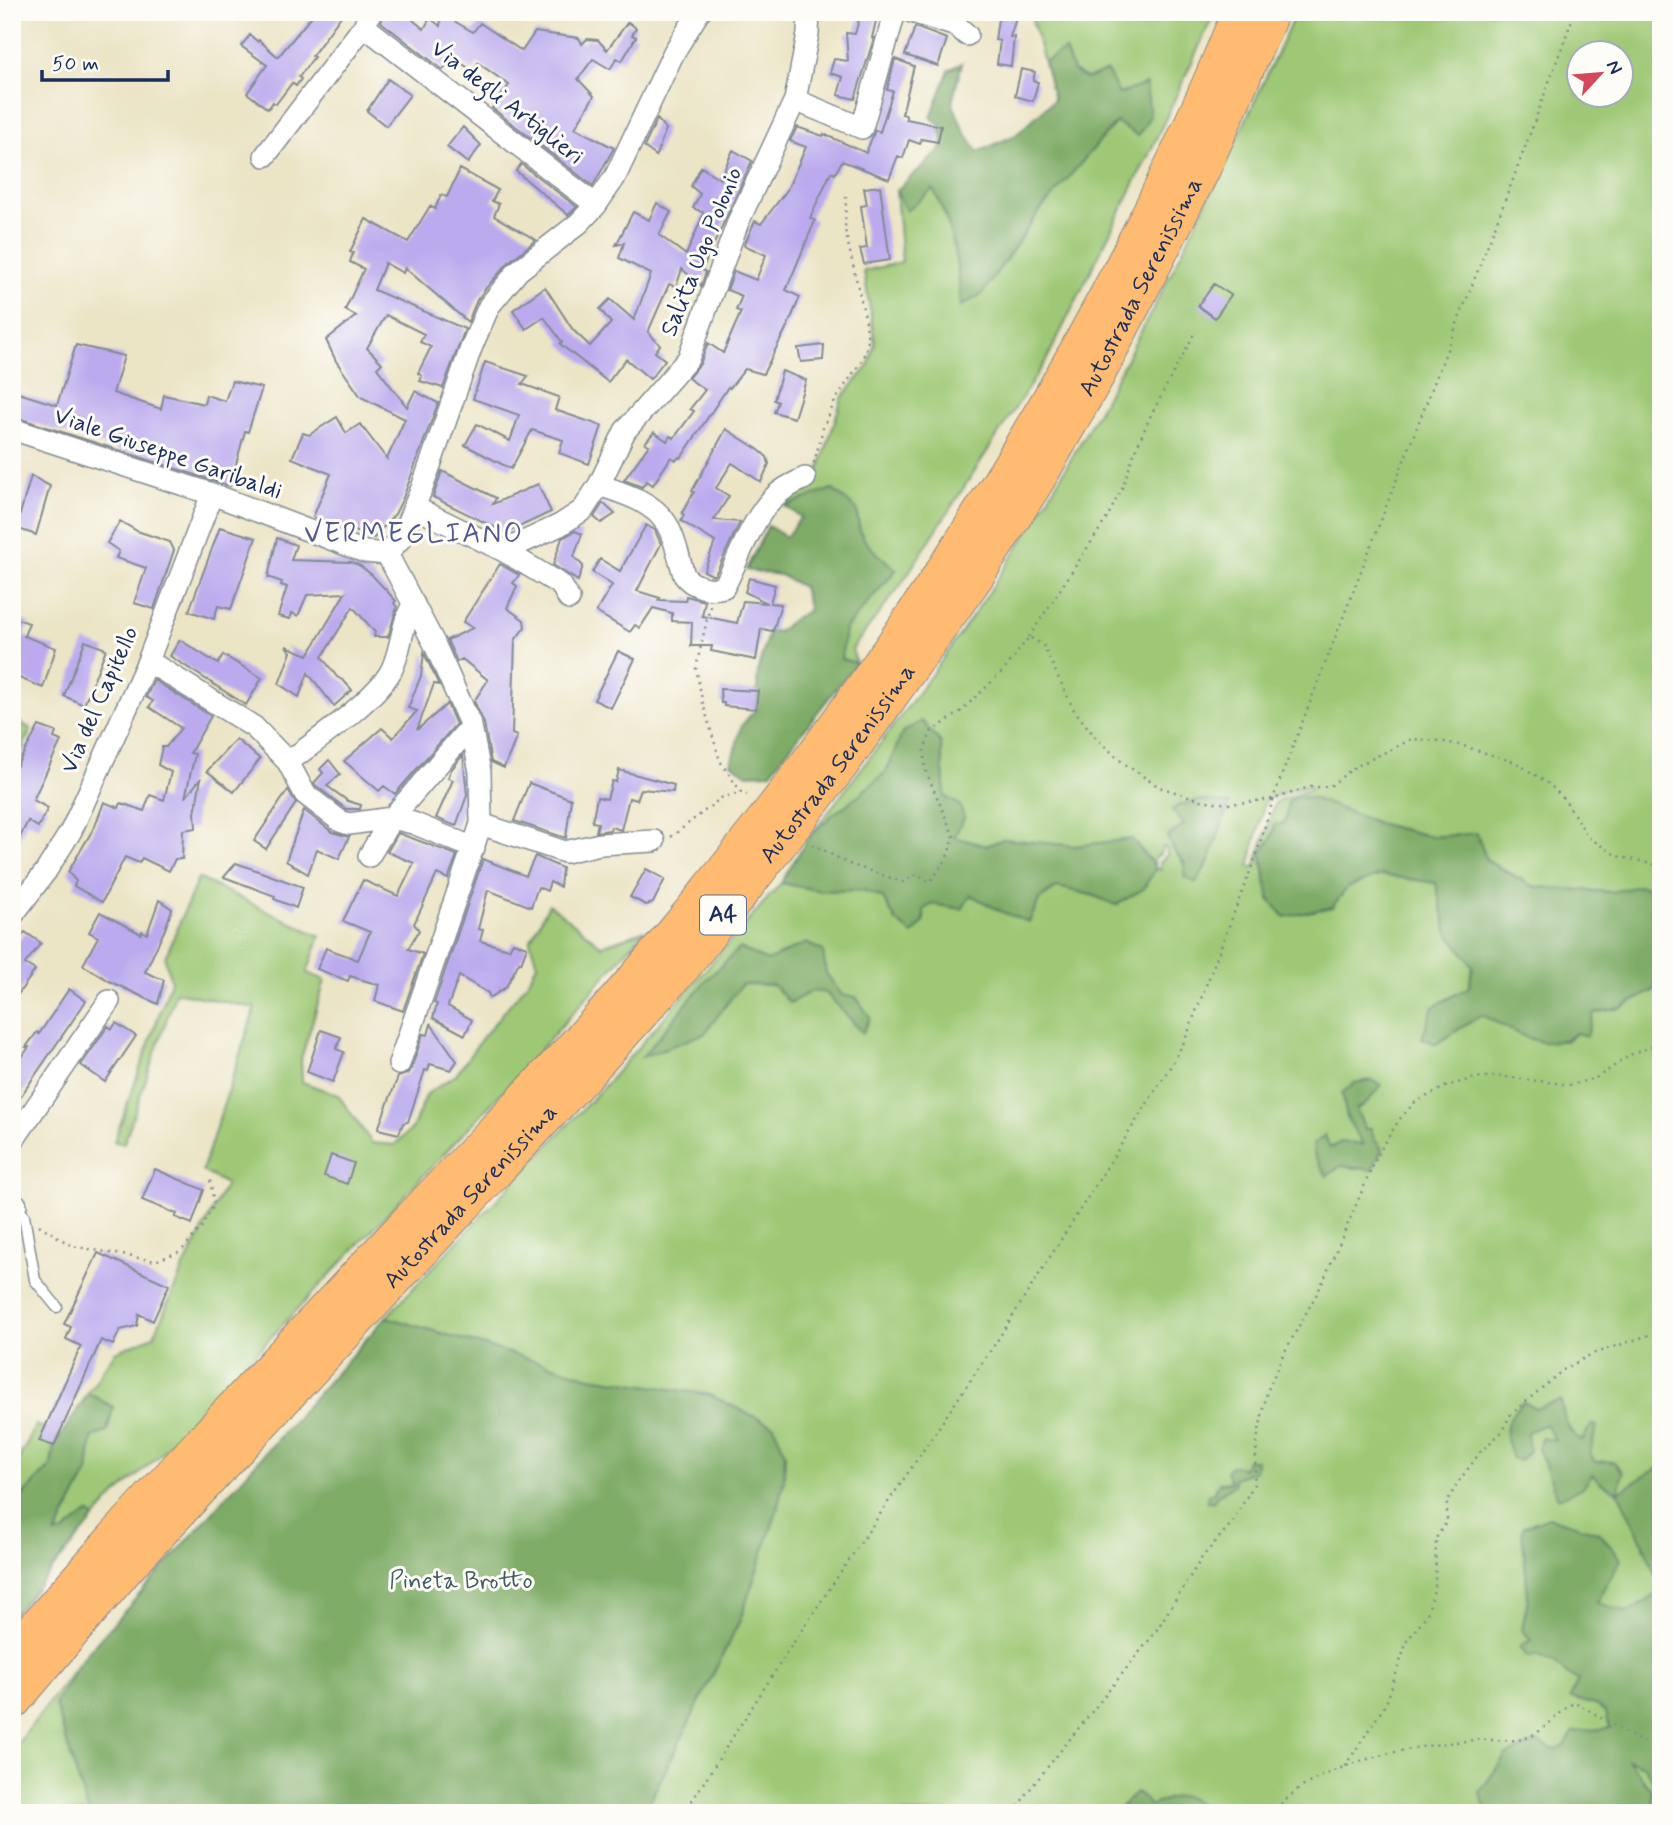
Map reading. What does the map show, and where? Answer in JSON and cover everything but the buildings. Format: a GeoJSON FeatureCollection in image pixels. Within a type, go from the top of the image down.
{"type":"FeatureCollection","features":[{"type":"Feature","properties":{"kind":"highway","name":"Autostrada Serenissima"},"geometry":{"type":"LineString","coordinates":[[12,1656],[113,1541],[571,1051],[663,948],[818,750],[887,657],[1014,463],[1127,259],[1178,156],[1241,12]]}},
{"type":"Feature","properties":{"kind":"highway","name":"Autostrada Serenissima"},"geometry":{"type":"LineString","coordinates":[[12,1701],[125,1568],[684,964],[841,763],[975,576],[1037,478],[1096,375],[1202,168],[1270,12]]}},
{"type":"Feature","properties":{"kind":"street"},"geometry":{"type":"LineString","coordinates":[[399,1064],[481,824],[480,772],[471,726],[411,598],[387,554],[401,538],[414,507],[471,348],[489,306],[518,271],[579,223],[596,205],[615,177],[674,52],[699,12]]}},
{"type":"Feature","properties":{"kind":"street","name":"Salita Ugo Polonio"},"geometry":{"type":"LineString","coordinates":[[504,551],[560,525],[583,510],[599,485],[625,431],[688,359],[738,222],[794,100],[808,34],[809,12]]}},
{"type":"Feature","properties":{"kind":"street"},"geometry":{"type":"LineString","coordinates":[[794,100],[862,128],[895,12]]}},
{"type":"Feature","properties":{"kind":"street"},"geometry":{"type":"LineString","coordinates":[[912,12],[957,26],[967,35]]}},
{"type":"Feature","properties":{"kind":"street"},"geometry":{"type":"LineString","coordinates":[[265,156],[368,19]]}},
{"type":"Feature","properties":{"kind":"street","name":"Via degli Artiglieri"},"geometry":{"type":"LineString","coordinates":[[368,19],[596,205]]}},
{"type":"Feature","properties":{"kind":"street","name":"Viale Giuseppe Garibaldi"},"geometry":{"type":"LineString","coordinates":[[12,429],[212,494],[365,552],[387,554]]}},
{"type":"Feature","properties":{"kind":"street"},"geometry":{"type":"LineString","coordinates":[[599,485],[630,495],[660,516],[666,524],[689,582],[714,590],[724,587],[753,528],[771,500],[805,478]]}},
{"type":"Feature","properties":{"kind":"street","name":"Via del Capitello"},"geometry":{"type":"LineString","coordinates":[[12,916],[72,831],[148,661],[212,494]]}},
{"type":"Feature","properties":{"kind":"street"},"geometry":{"type":"LineString","coordinates":[[414,507],[504,551],[561,585],[569,599]]}},
{"type":"Feature","properties":{"kind":"street"},"geometry":{"type":"LineString","coordinates":[[288,762],[377,692],[390,673],[399,652],[411,598]]}},
{"type":"Feature","properties":{"kind":"street"},"geometry":{"type":"LineString","coordinates":[[148,661],[254,727],[288,762],[305,794],[340,821],[349,824],[392,818],[413,823],[474,848]]}},
{"type":"Feature","properties":{"kind":"street"},"geometry":{"type":"LineString","coordinates":[[369,856],[392,818],[471,726]]}},
{"type":"Feature","properties":{"kind":"street"},"geometry":{"type":"LineString","coordinates":[[481,824],[565,852],[600,844],[654,841]]}},
{"type":"Feature","properties":{"kind":"street"},"geometry":{"type":"LineString","coordinates":[[12,1142],[109,1000]]}},
{"type":"Feature","properties":{"kind":"lane"},"geometry":{"type":"LineString","coordinates":[[18,1208],[35,1280],[57,1307]]}},
{"type":"Feature","properties":{"kind":"path"},"geometry":{"type":"LineString","coordinates":[[684,1813],[799,1634],[997,1340],[1172,1065],[1185,1040],[1256,856],[1273,799],[1511,185],[1575,12]]}},
{"type":"Feature","properties":{"kind":"path"},"geometry":{"type":"LineString","coordinates":[[805,478],[817,458],[823,428],[836,399],[862,360],[868,344],[866,322],[845,230],[846,197]]}},
{"type":"Feature","properties":{"kind":"path"},"geometry":{"type":"LineString","coordinates":[[806,841],[849,864],[903,882],[917,874],[930,882],[946,860],[954,837],[925,769],[924,750],[932,732],[959,713],[1005,669],[1029,637],[1107,518],[1150,417],[1194,334]]}},
{"type":"Feature","properties":{"kind":"path"},"geometry":{"type":"LineString","coordinates":[[714,590],[696,668],[702,700],[720,761],[741,792],[747,795]]}},
{"type":"Feature","properties":{"kind":"path"},"geometry":{"type":"LineString","coordinates":[[1029,637],[1043,645],[1074,710],[1096,738],[1122,762],[1159,787],[1201,800],[1229,804],[1273,799],[1310,787],[1329,787],[1353,768],[1412,740],[1440,741],[1517,763],[1549,784],[1565,800],[1588,836],[1617,856],[1661,866]]}},
{"type":"Feature","properties":{"kind":"path"},"geometry":{"type":"LineString","coordinates":[[654,841],[670,838],[721,798],[741,792]]}},
{"type":"Feature","properties":{"kind":"path"},"geometry":{"type":"LineString","coordinates":[[1015,1813],[1026,1794],[1154,1634],[1203,1556],[1232,1523],[1254,1484],[1257,1440],[1267,1392],[1283,1355],[1321,1286],[1378,1154],[1399,1120],[1414,1103],[1447,1086],[1474,1078],[1497,1076],[1570,1085],[1598,1077],[1632,1054],[1661,1043]]}},
{"type":"Feature","properties":{"kind":"path"},"geometry":{"type":"LineString","coordinates":[[18,1208],[72,1246],[155,1261],[181,1251],[201,1228],[214,1205],[209,1180]]}},
{"type":"Feature","properties":{"kind":"path"},"geometry":{"type":"LineString","coordinates":[[1345,1766],[1385,1704],[1407,1641],[1427,1614],[1435,1587],[1436,1538],[1447,1521],[1447,1502],[1457,1484],[1482,1451],[1504,1430],[1509,1416],[1563,1370],[1592,1354],[1661,1331]]}},
{"type":"Feature","properties":{"kind":"path"},"geometry":{"type":"LineString","coordinates":[[1270,1813],[1300,1788],[1345,1766],[1408,1750],[1475,1741],[1522,1739],[1539,1732],[1562,1709],[1574,1702],[1642,1742],[1661,1748]]}},
{"type":"Feature","properties":{"kind":"green space"},"geometry":{"type":"Polygon","coordinates":[[[1030,12],[1215,12],[1151,150],[1047,359],[900,586],[852,649],[856,663],[841,659],[845,629],[896,570],[868,545],[860,531],[857,509],[785,506],[818,474],[842,398],[868,367],[875,343],[864,271],[902,262],[896,191],[906,210],[933,188],[953,245],[961,306],[982,294],[1038,213],[1116,122],[1119,94],[1073,71],[1065,50],[1044,62],[1030,12]]]}},
{"type":"Feature","properties":{"kind":"green space"},"geometry":{"type":"Polygon","coordinates":[[[1296,12],[1661,12],[1661,889],[1640,886],[1611,892],[1535,887],[1487,861],[1476,834],[1433,837],[1380,824],[1312,798],[1297,797],[1288,802],[1283,824],[1275,825],[1263,867],[1270,900],[1332,907],[1348,887],[1381,875],[1436,882],[1447,931],[1473,965],[1469,987],[1433,1007],[1436,1044],[1481,1015],[1504,1024],[1528,1039],[1566,1041],[1593,1013],[1621,1008],[1654,990],[1661,969],[1661,1813],[644,1813],[740,1620],[776,1514],[784,1480],[710,1395],[590,1377],[386,1317],[609,1081],[781,883],[822,891],[863,890],[883,898],[896,921],[933,904],[962,909],[971,894],[1002,912],[1040,899],[1058,887],[1092,895],[1116,905],[1143,889],[1156,868],[1161,870],[1160,862],[1167,855],[1167,848],[1163,847],[1154,859],[1155,867],[1132,839],[1075,846],[1004,839],[986,846],[954,837],[960,805],[945,797],[941,743],[922,722],[903,732],[886,772],[832,815],[806,841],[895,725],[1007,565],[1105,399],[1204,207],[1296,12]],[[1309,786],[1265,801],[1249,867],[1255,867],[1276,801],[1310,790],[1309,786]],[[1184,825],[1167,837],[1196,883],[1184,825]]]}},
{"type":"Feature","properties":{"kind":"green space"},"geometry":{"type":"Polygon","coordinates":[[[1065,50],[1073,71],[1086,79],[1107,71],[1119,94],[1146,84],[1150,116],[1138,136],[1116,122],[1038,213],[982,294],[961,306],[950,231],[933,189],[906,211],[896,191],[943,147],[941,126],[931,117],[949,70],[962,63],[952,102],[964,131],[978,152],[1016,135],[1054,100],[1044,62],[1065,50]]]}},
{"type":"Feature","properties":{"kind":"green space"},"geometry":{"type":"Polygon","coordinates":[[[832,489],[857,509],[860,531],[868,545],[896,570],[845,629],[841,659],[856,663],[770,773],[747,774],[731,763],[742,725],[756,709],[758,670],[769,630],[778,632],[809,610],[803,587],[780,575],[746,570],[768,526],[786,537],[801,517],[785,506],[832,489]]]}},
{"type":"Feature","properties":{"kind":"green space"},"geometry":{"type":"Polygon","coordinates":[[[12,718],[31,729],[12,773],[12,718]]]}},
{"type":"Feature","properties":{"kind":"green space"},"geometry":{"type":"Polygon","coordinates":[[[922,721],[941,743],[945,797],[960,805],[964,818],[954,837],[986,846],[1004,839],[1075,846],[1132,839],[1156,868],[1143,889],[1116,905],[1092,895],[1057,887],[1040,899],[1029,922],[1002,912],[971,895],[962,909],[933,904],[924,909],[924,922],[912,934],[896,921],[883,898],[863,890],[822,891],[781,883],[806,841],[832,815],[886,772],[903,732],[922,721]]]}},
{"type":"Feature","properties":{"kind":"green space"},"geometry":{"type":"Polygon","coordinates":[[[1297,797],[1312,798],[1380,824],[1433,837],[1477,833],[1487,861],[1535,887],[1611,892],[1640,886],[1661,889],[1661,969],[1654,990],[1621,1008],[1594,1013],[1587,1036],[1576,1033],[1563,1040],[1539,1041],[1516,1033],[1481,1015],[1436,1044],[1422,1038],[1433,1007],[1469,987],[1473,966],[1447,931],[1436,883],[1381,875],[1348,887],[1332,907],[1285,917],[1270,900],[1261,853],[1272,837],[1275,824],[1283,824],[1288,802],[1297,797]]]}},
{"type":"Feature","properties":{"kind":"green space"},"geometry":{"type":"Polygon","coordinates":[[[1201,800],[1229,804],[1209,861],[1196,883],[1184,877],[1185,863],[1167,837],[1184,825],[1172,810],[1179,805],[1201,800]]]}},
{"type":"Feature","properties":{"kind":"green space"},"geometry":{"type":"Polygon","coordinates":[[[198,878],[320,936],[307,973],[325,980],[301,1059],[302,1082],[338,1095],[372,1143],[394,1145],[412,1129],[427,1094],[456,1075],[482,1038],[527,984],[537,964],[530,941],[549,904],[602,946],[645,930],[522,1071],[161,1454],[110,1500],[95,1518],[88,1513],[55,1536],[88,1472],[92,1437],[107,1432],[113,1407],[88,1393],[115,1352],[154,1336],[182,1271],[226,1184],[202,1171],[255,1008],[176,992],[124,1143],[114,1142],[171,981],[165,958],[198,878]]]}},
{"type":"Feature","properties":{"kind":"green space"},"geometry":{"type":"Polygon","coordinates":[[[806,943],[823,951],[826,973],[842,995],[856,997],[870,1017],[863,1033],[826,993],[812,991],[790,1003],[773,985],[742,984],[704,1034],[642,1057],[707,979],[740,948],[767,961],[806,943]]]}},
{"type":"Feature","properties":{"kind":"green space"},"geometry":{"type":"Polygon","coordinates":[[[1372,1080],[1381,1085],[1365,1105],[1356,1109],[1365,1129],[1371,1128],[1374,1139],[1382,1149],[1372,1170],[1341,1166],[1327,1176],[1315,1157],[1313,1144],[1325,1135],[1330,1148],[1341,1142],[1363,1145],[1347,1118],[1342,1093],[1355,1083],[1372,1080]]]}},
{"type":"Feature","properties":{"kind":"green space","name":"Pineta Brotto"},"geometry":{"type":"Polygon","coordinates":[[[386,1317],[590,1377],[710,1395],[774,1426],[785,1453],[784,1480],[776,1514],[740,1620],[644,1813],[90,1813],[55,1704],[82,1659],[386,1317]]]}},
{"type":"Feature","properties":{"kind":"green space"},"geometry":{"type":"Polygon","coordinates":[[[88,1393],[113,1407],[107,1432],[92,1437],[88,1472],[55,1535],[64,1532],[88,1513],[95,1518],[12,1617],[12,1507],[51,1466],[54,1446],[88,1393]]]}},
{"type":"Feature","properties":{"kind":"green space"},"geometry":{"type":"Polygon","coordinates":[[[1561,1400],[1567,1423],[1577,1437],[1582,1440],[1592,1424],[1597,1426],[1590,1452],[1594,1461],[1614,1462],[1623,1472],[1618,1492],[1592,1475],[1582,1488],[1558,1498],[1538,1448],[1541,1438],[1555,1440],[1545,1424],[1527,1432],[1529,1451],[1520,1461],[1512,1459],[1506,1434],[1507,1422],[1511,1416],[1523,1402],[1536,1408],[1561,1400]]]}},
{"type":"Feature","properties":{"kind":"green space"},"geometry":{"type":"Polygon","coordinates":[[[36,1425],[59,1435],[51,1466],[12,1507],[12,1472],[36,1425]]]}},
{"type":"Feature","properties":{"kind":"green space"},"geometry":{"type":"Polygon","coordinates":[[[1247,1460],[1256,1460],[1255,1471],[1234,1478],[1234,1485],[1216,1496],[1214,1501],[1207,1502],[1208,1495],[1214,1492],[1219,1483],[1231,1482],[1226,1471],[1231,1466],[1243,1469],[1247,1460]]]}},
{"type":"Feature","properties":{"kind":"green space"},"geometry":{"type":"Polygon","coordinates":[[[1661,1466],[1661,1589],[1645,1548],[1618,1492],[1661,1466]]]}},
{"type":"Feature","properties":{"kind":"green space"},"geometry":{"type":"Polygon","coordinates":[[[1549,1517],[1600,1533],[1621,1559],[1597,1603],[1629,1612],[1661,1591],[1661,1749],[1654,1752],[1661,1755],[1661,1782],[1654,1783],[1644,1766],[1628,1760],[1652,1790],[1654,1813],[1487,1813],[1480,1792],[1506,1755],[1537,1742],[1554,1750],[1564,1747],[1573,1732],[1610,1728],[1606,1712],[1595,1705],[1570,1698],[1578,1680],[1538,1655],[1527,1657],[1520,1646],[1531,1640],[1522,1630],[1528,1598],[1522,1527],[1549,1517]]]}},
{"type":"Feature","properties":{"kind":"green space"},"geometry":{"type":"Polygon","coordinates":[[[82,1659],[55,1705],[90,1813],[12,1813],[12,1751],[82,1659]]]}},
{"type":"Feature","properties":{"kind":"green space"},"geometry":{"type":"Polygon","coordinates":[[[1136,1792],[1151,1806],[1182,1796],[1195,1801],[1210,1813],[1115,1813],[1136,1792]]]}},
{"type":"Feature","properties":{"kind":"district","name":"VERMEGLIANO"},"geometry":{"type":"Point","coordinates":[414,534]}}]}
